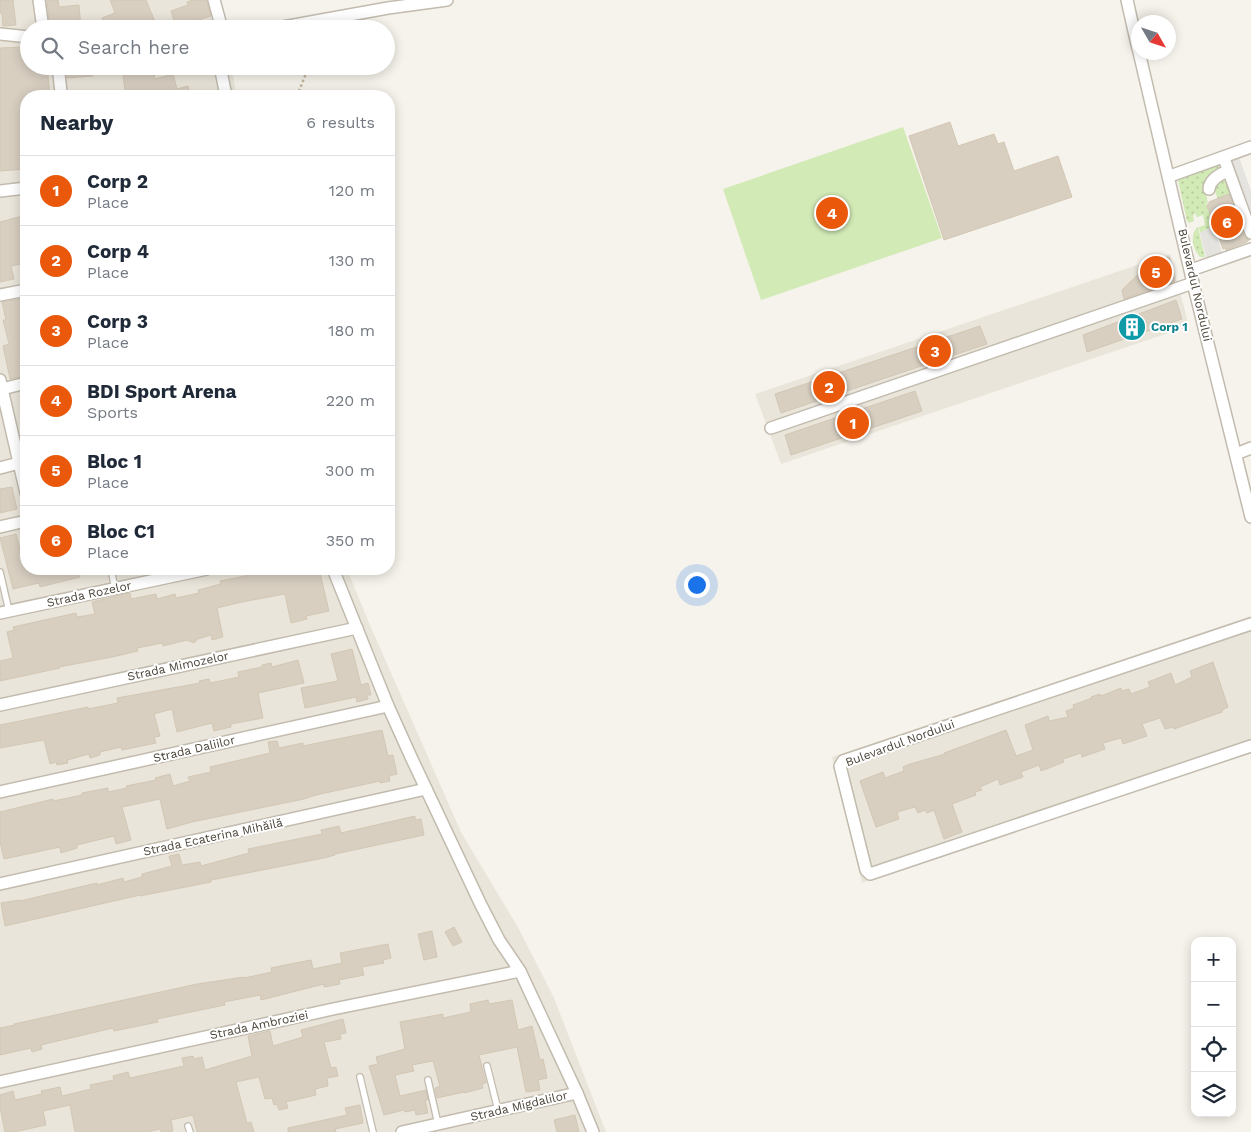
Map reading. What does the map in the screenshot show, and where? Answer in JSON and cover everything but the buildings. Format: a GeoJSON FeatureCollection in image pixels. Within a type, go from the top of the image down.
{"type":"FeatureCollection","features":[{"type":"Feature","properties":{"kind":"street"},"geometry":{"type":"LineString","coordinates":[[39,0],[42,20]]}},
{"type":"Feature","properties":{"kind":"street"},"geometry":{"type":"LineString","coordinates":[[214,0],[220,20]]}},
{"type":"Feature","properties":{"kind":"street"},"geometry":{"type":"LineString","coordinates":[[322,20],[447,0]]}},
{"type":"Feature","properties":{"kind":"street","name":"Bulevardul Nordului"},"geometry":{"type":"LineString","coordinates":[[1127,0],[1131,17]]}},
{"type":"Feature","properties":{"kind":"street"},"geometry":{"type":"LineString","coordinates":[[0,34],[20,36]]}},
{"type":"Feature","properties":{"kind":"street","name":"Bulevardul Nordului"},"geometry":{"type":"LineString","coordinates":[[1141,60],[1170,176],[1193,283],[1251,517]]}},
{"type":"Feature","properties":{"kind":"street"},"geometry":{"type":"LineString","coordinates":[[59,75],[61,90]]}},
{"type":"Feature","properties":{"kind":"street"},"geometry":{"type":"LineString","coordinates":[[222,75],[225,90]]}},
{"type":"Feature","properties":{"kind":"street"},"geometry":{"type":"LineString","coordinates":[[1170,176],[1251,147]]}},
{"type":"Feature","properties":{"kind":"street"},"geometry":{"type":"LineString","coordinates":[[1209,189],[1214,179],[1227,166],[1251,233]]}},
{"type":"Feature","properties":{"kind":"street"},"geometry":{"type":"LineString","coordinates":[[0,191],[20,189]]}},
{"type":"Feature","properties":{"kind":"street"},"geometry":{"type":"LineString","coordinates":[[1191,270],[1251,249]]}},
{"type":"Feature","properties":{"kind":"street"},"geometry":{"type":"LineString","coordinates":[[771,428],[1193,283]]}},
{"type":"Feature","properties":{"kind":"street"},"geometry":{"type":"LineString","coordinates":[[0,295],[20,291]]}},
{"type":"Feature","properties":{"kind":"street"},"geometry":{"type":"LineString","coordinates":[[20,383],[1,385],[20,467]]}},
{"type":"Feature","properties":{"kind":"street"},"geometry":{"type":"LineString","coordinates":[[1236,454],[1251,448]]}},
{"type":"Feature","properties":{"kind":"street"},"geometry":{"type":"LineString","coordinates":[[0,468],[19,463]]}},
{"type":"Feature","properties":{"kind":"street"},"geometry":{"type":"LineString","coordinates":[[0,527],[20,522]]}},
{"type":"Feature","properties":{"kind":"street","name":"Strada Rozelor"},"geometry":{"type":"LineString","coordinates":[[5,612],[115,589],[162,575]]}},
{"type":"Feature","properties":{"kind":"street"},"geometry":{"type":"LineString","coordinates":[[335,575],[388,706],[426,789],[499,940],[520,971],[577,1093],[593,1132]]}},
{"type":"Feature","properties":{"kind":"street","name":"Bulevardul Nordului"},"geometry":{"type":"LineString","coordinates":[[1251,624],[843,761],[840,766],[866,870],[870,874],[1251,746]]}},
{"type":"Feature","properties":{"kind":"street","name":"Strada Mimozelor"},"geometry":{"type":"LineString","coordinates":[[0,705],[357,628]]}},
{"type":"Feature","properties":{"kind":"street","name":"Strada Daliilor"},"geometry":{"type":"LineString","coordinates":[[0,792],[388,706]]}},
{"type":"Feature","properties":{"kind":"street","name":"Strada Ecaterina Mihăilă"},"geometry":{"type":"LineString","coordinates":[[0,884],[426,789]]}},
{"type":"Feature","properties":{"kind":"street","name":"Strada Ambroziei"},"geometry":{"type":"LineString","coordinates":[[0,1082],[323,1011],[520,971]]}},
{"type":"Feature","properties":{"kind":"street","name":"Strada Migdalilor"},"geometry":{"type":"LineString","coordinates":[[402,1132],[432,1127],[577,1093]]}},
{"type":"Feature","properties":{"kind":"lane"},"geometry":{"type":"LineString","coordinates":[[0,572],[5,612]]}},
{"type":"Feature","properties":{"kind":"lane"},"geometry":{"type":"LineString","coordinates":[[112,575],[115,589]]}},
{"type":"Feature","properties":{"kind":"lane"},"geometry":{"type":"LineString","coordinates":[[487,1066],[498,1110]]}},
{"type":"Feature","properties":{"kind":"lane"},"geometry":{"type":"LineString","coordinates":[[360,1077],[373,1132]]}},
{"type":"Feature","properties":{"kind":"lane"},"geometry":{"type":"LineString","coordinates":[[428,1080],[432,1127]]}},
{"type":"Feature","properties":{"kind":"path"},"geometry":{"type":"LineString","coordinates":[[299,90],[305,75]]}},
{"type":"Feature","properties":{"kind":"shaded area"},"geometry":{"type":"Polygon","coordinates":[[[0,0],[219,0],[224,20],[20,20],[20,75],[233,75],[235,90],[20,90],[20,575],[349,575],[462,834],[519,929],[554,998],[606,1132],[0,1132],[0,0]]]}},
{"type":"Feature","properties":{"kind":"shaded area"},"geometry":{"type":"Polygon","coordinates":[[[1239,157],[1251,191],[1251,220],[1229,161],[1239,157]]]}},
{"type":"Feature","properties":{"kind":"shaded area"},"geometry":{"type":"Polygon","coordinates":[[[1213,226],[1223,255],[1214,259],[1206,257],[1200,233],[1213,226]]]}},
{"type":"Feature","properties":{"kind":"shaded area"},"geometry":{"type":"Polygon","coordinates":[[[1170,254],[1189,326],[781,464],[755,394],[1170,254]]]}},
{"type":"Feature","properties":{"kind":"shaded area"},"geometry":{"type":"Polygon","coordinates":[[[1251,616],[1251,752],[862,883],[832,757],[1251,616]]]}},
{"type":"Feature","properties":{"kind":"green space"},"geometry":{"type":"Polygon","coordinates":[[[903,127],[942,238],[761,300],[723,189],[903,127]]]}},
{"type":"Feature","properties":{"kind":"green space"},"geometry":{"type":"Polygon","coordinates":[[[1218,161],[1219,168],[1208,177],[1204,186],[1208,203],[1206,204],[1214,225],[1200,233],[1199,227],[1205,225],[1203,215],[1197,217],[1195,213],[1193,216],[1194,221],[1189,223],[1187,221],[1177,176],[1184,173],[1190,176],[1194,172],[1218,161]]]}},
{"type":"Feature","properties":{"kind":"green space"},"geometry":{"type":"Polygon","coordinates":[[[1225,178],[1230,194],[1218,199],[1214,189],[1217,182],[1225,178]]]}},
{"type":"Feature","properties":{"kind":"green space"},"geometry":{"type":"Polygon","coordinates":[[[1198,227],[1205,257],[1200,257],[1194,246],[1193,238],[1198,227]]]}},
{"type":"Feature","properties":{"kind":"place","name":"BDI Sport Arena"},"geometry":{"type":"Point","coordinates":[832,213]}},
{"type":"Feature","properties":{"kind":"place","name":"Bloc C1"},"geometry":{"type":"Point","coordinates":[1227,222]}},
{"type":"Feature","properties":{"kind":"place","name":"Bloc 1"},"geometry":{"type":"Point","coordinates":[1156,272]}},
{"type":"Feature","properties":{"kind":"place","name":"Corp 1"},"geometry":{"type":"Point","coordinates":[1132,327]}},
{"type":"Feature","properties":{"kind":"place","name":"Corp 3"},"geometry":{"type":"Point","coordinates":[935,351]}},
{"type":"Feature","properties":{"kind":"place","name":"Corp 4"},"geometry":{"type":"Point","coordinates":[829,387]}},
{"type":"Feature","properties":{"kind":"place","name":"Corp 2"},"geometry":{"type":"Point","coordinates":[853,423]}}]}
